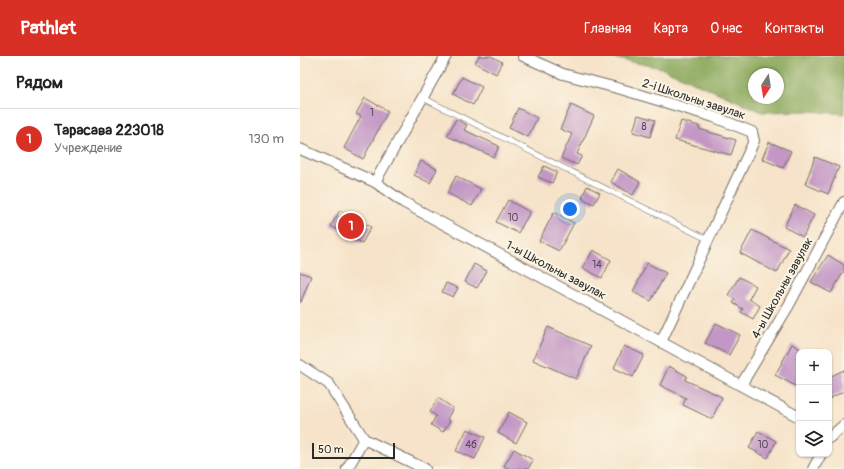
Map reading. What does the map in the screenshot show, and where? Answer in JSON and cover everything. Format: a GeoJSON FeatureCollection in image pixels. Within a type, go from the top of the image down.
{"type":"FeatureCollection","features":[{"type":"Feature","properties":{"kind":"street"},"geometry":{"type":"LineString","coordinates":[[375,182],[446,56]]}},
{"type":"Feature","properties":{"kind":"street","name":"2-і Школьны завулак"},"geometry":{"type":"LineString","coordinates":[[523,56],[563,74],[628,91],[714,117],[752,132],[754,141],[661,342]]}},
{"type":"Feature","properties":{"kind":"street","name":"1-ы Школьны завулак"},"geometry":{"type":"LineString","coordinates":[[300,149],[375,182],[403,202],[741,384],[796,415]]}},
{"type":"Feature","properties":{"kind":"street","name":"4-ы Школьны завулак"},"geometry":{"type":"LineString","coordinates":[[741,384],[789,305],[844,202]]}},
{"type":"Feature","properties":{"kind":"street"},"geometry":{"type":"LineString","coordinates":[[300,365],[330,384],[364,439],[425,469]]}},
{"type":"Feature","properties":{"kind":"street"},"geometry":{"type":"LineString","coordinates":[[832,434],[844,424]]}},
{"type":"Feature","properties":{"kind":"street"},"geometry":{"type":"LineString","coordinates":[[347,469],[364,439]]}},
{"type":"Feature","properties":{"kind":"street"},"geometry":{"type":"LineString","coordinates":[[813,469],[819,457]]}},
{"type":"Feature","properties":{"kind":"lane"},"geometry":{"type":"LineString","coordinates":[[423,98],[708,240]]}},
{"type":"Feature","properties":{"kind":"green space"},"geometry":{"type":"Polygon","coordinates":[[[603,56],[844,56],[844,114],[809,111],[762,112],[661,68],[603,56]]]}},
{"type":"Feature","properties":{"kind":"building"},"geometry":{"type":"Polygon","coordinates":[[[479,56],[491,56],[502,62],[496,74],[475,63],[479,56]]]}},
{"type":"Feature","properties":{"kind":"building"},"geometry":{"type":"Polygon","coordinates":[[[462,77],[482,87],[473,105],[453,94],[462,77]]]}},
{"type":"Feature","properties":{"kind":"building"},"geometry":{"type":"Polygon","coordinates":[[[365,98],[388,111],[363,159],[344,148],[361,116],[356,114],[365,98]]]}},
{"type":"Feature","properties":{"kind":"building"},"geometry":{"type":"Polygon","coordinates":[[[571,105],[594,116],[577,154],[582,156],[577,165],[561,158],[572,134],[560,129],[571,105]]]}},
{"type":"Feature","properties":{"kind":"building"},"geometry":{"type":"Polygon","coordinates":[[[518,108],[537,118],[528,137],[509,128],[518,108]]]}},
{"type":"Feature","properties":{"kind":"building"},"geometry":{"type":"Polygon","coordinates":[[[638,115],[655,120],[650,137],[633,132],[638,115]]]}},
{"type":"Feature","properties":{"kind":"building"},"geometry":{"type":"Polygon","coordinates":[[[456,119],[467,125],[464,130],[499,146],[494,157],[447,136],[456,119]]]}},
{"type":"Feature","properties":{"kind":"building"},"geometry":{"type":"Polygon","coordinates":[[[681,121],[699,126],[699,129],[736,140],[731,155],[675,140],[681,121]]]}},
{"type":"Feature","properties":{"kind":"building"},"geometry":{"type":"Polygon","coordinates":[[[769,142],[791,151],[783,168],[762,159],[769,142]]]}},
{"type":"Feature","properties":{"kind":"building"},"geometry":{"type":"Polygon","coordinates":[[[815,157],[839,167],[828,194],[805,184],[815,157]]]}},
{"type":"Feature","properties":{"kind":"building"},"geometry":{"type":"Polygon","coordinates":[[[421,161],[437,169],[430,183],[414,175],[421,161]]]}},
{"type":"Feature","properties":{"kind":"building"},"geometry":{"type":"Polygon","coordinates":[[[544,166],[557,172],[552,183],[538,177],[544,166]]]}},
{"type":"Feature","properties":{"kind":"building"},"geometry":{"type":"Polygon","coordinates":[[[618,169],[640,182],[633,195],[611,182],[618,169]]]}},
{"type":"Feature","properties":{"kind":"building"},"geometry":{"type":"Polygon","coordinates":[[[456,176],[481,189],[472,206],[447,193],[456,176]]]}},
{"type":"Feature","properties":{"kind":"building"},"geometry":{"type":"Polygon","coordinates":[[[587,186],[600,193],[594,204],[582,198],[587,186]]]}},
{"type":"Feature","properties":{"kind":"building"},"geometry":{"type":"Polygon","coordinates":[[[508,200],[530,212],[518,233],[496,222],[508,200]]]}},
{"type":"Feature","properties":{"kind":"building"},"geometry":{"type":"Polygon","coordinates":[[[795,205],[814,215],[803,237],[784,227],[795,205]]]}},
{"type":"Feature","properties":{"kind":"building"},"geometry":{"type":"Polygon","coordinates":[[[340,210],[371,227],[362,243],[331,226],[340,210]]]}},
{"type":"Feature","properties":{"kind":"building"},"geometry":{"type":"Polygon","coordinates":[[[554,212],[574,223],[559,251],[539,241],[554,212]]]}},
{"type":"Feature","properties":{"kind":"building"},"geometry":{"type":"Polygon","coordinates":[[[752,230],[789,249],[777,273],[740,253],[752,230]]]}},
{"type":"Feature","properties":{"kind":"building"},"geometry":{"type":"Polygon","coordinates":[[[593,250],[611,260],[602,278],[583,268],[593,250]]]}},
{"type":"Feature","properties":{"kind":"building"},"geometry":{"type":"Polygon","coordinates":[[[828,255],[844,265],[844,271],[831,293],[811,282],[828,255]]]}},
{"type":"Feature","properties":{"kind":"building"},"geometry":{"type":"Polygon","coordinates":[[[647,263],[666,273],[651,301],[633,292],[647,263]]]}},
{"type":"Feature","properties":{"kind":"building"},"geometry":{"type":"Polygon","coordinates":[[[474,264],[487,271],[477,288],[465,282],[474,264]]]}},
{"type":"Feature","properties":{"kind":"building"},"geometry":{"type":"Polygon","coordinates":[[[300,272],[311,276],[301,302],[300,302],[300,272]]]}},
{"type":"Feature","properties":{"kind":"building"},"geometry":{"type":"Polygon","coordinates":[[[739,277],[756,286],[749,299],[760,306],[753,319],[741,312],[743,309],[733,303],[735,299],[728,295],[739,277]]]}},
{"type":"Feature","properties":{"kind":"building"},"geometry":{"type":"Polygon","coordinates":[[[446,283],[458,288],[453,297],[442,292],[446,283]]]}},
{"type":"Feature","properties":{"kind":"building"},"geometry":{"type":"Polygon","coordinates":[[[716,323],[740,335],[729,355],[705,343],[716,323]]]}},
{"type":"Feature","properties":{"kind":"building"},"geometry":{"type":"Polygon","coordinates":[[[548,327],[591,346],[576,379],[533,360],[548,327]]]}},
{"type":"Feature","properties":{"kind":"building"},"geometry":{"type":"Polygon","coordinates":[[[792,344],[799,348],[796,349],[796,386],[775,375],[792,344]]]}},
{"type":"Feature","properties":{"kind":"building"},"geometry":{"type":"Polygon","coordinates":[[[624,346],[644,355],[633,377],[614,368],[624,346]]]}},
{"type":"Feature","properties":{"kind":"building"},"geometry":{"type":"Polygon","coordinates":[[[669,366],[687,376],[685,380],[722,397],[712,419],[683,405],[686,398],[660,385],[669,366]]]}},
{"type":"Feature","properties":{"kind":"building"},"geometry":{"type":"Polygon","coordinates":[[[844,370],[844,391],[832,397],[832,385],[832,376],[844,370]]]}},
{"type":"Feature","properties":{"kind":"building"},"geometry":{"type":"Polygon","coordinates":[[[438,398],[453,408],[447,419],[450,421],[443,432],[431,425],[436,416],[430,412],[438,398]]]}},
{"type":"Feature","properties":{"kind":"building"},"geometry":{"type":"Polygon","coordinates":[[[509,412],[527,422],[516,443],[498,433],[509,412]]]}},
{"type":"Feature","properties":{"kind":"building"},"geometry":{"type":"Polygon","coordinates":[[[467,429],[485,437],[475,459],[456,451],[467,429]]]}},
{"type":"Feature","properties":{"kind":"building"},"geometry":{"type":"Polygon","coordinates":[[[758,431],[776,441],[768,458],[749,448],[758,431]]]}},
{"type":"Feature","properties":{"kind":"building"},"geometry":{"type":"Polygon","coordinates":[[[514,449],[533,460],[528,469],[510,469],[504,466],[514,449]]]}},
{"type":"Feature","properties":{"kind":"place","name":"Тарасава 223018"},"geometry":{"type":"Point","coordinates":[351,226]}}]}
